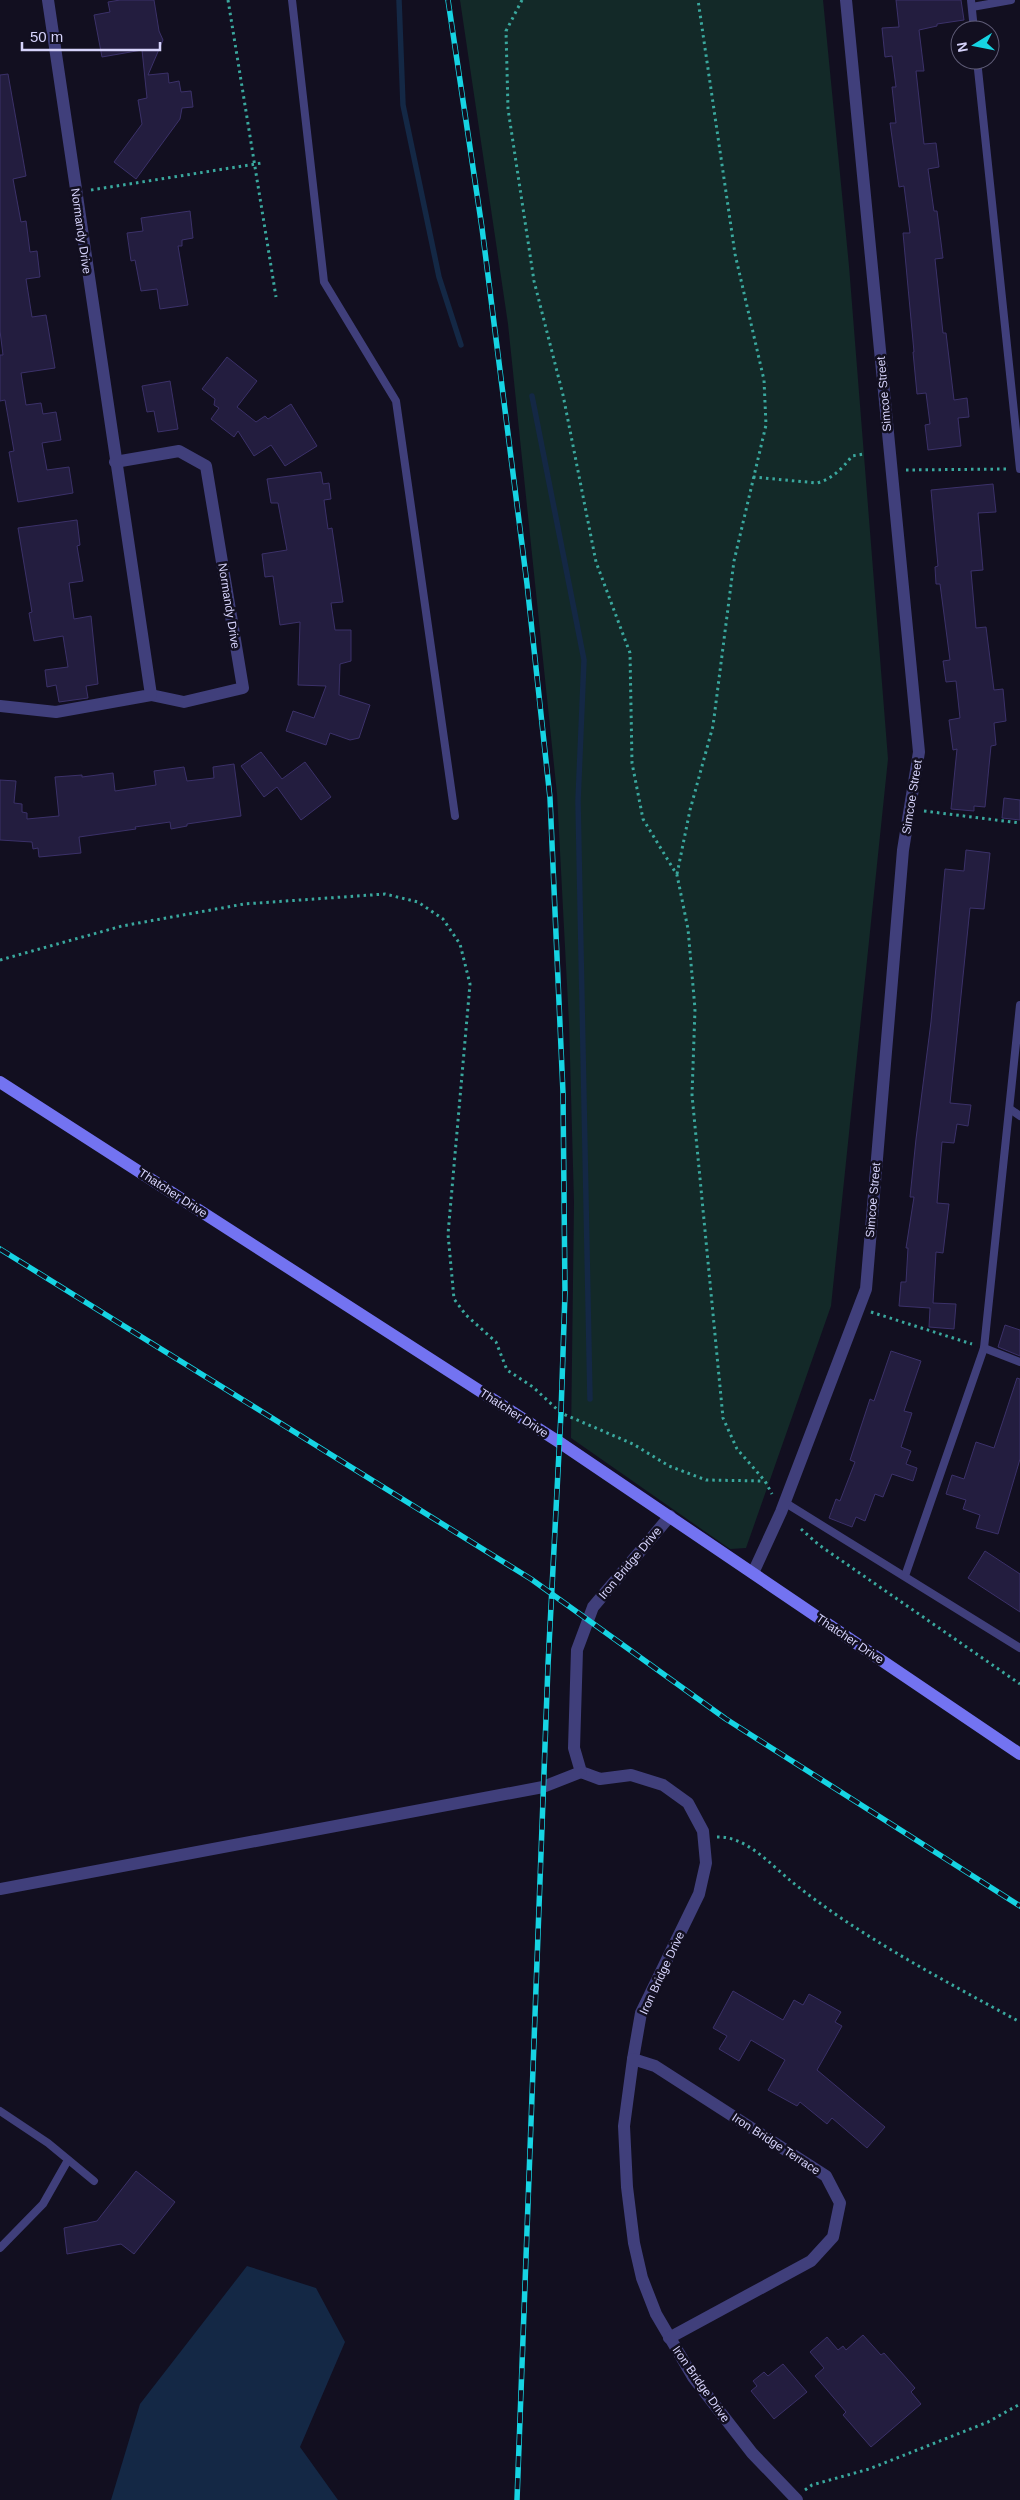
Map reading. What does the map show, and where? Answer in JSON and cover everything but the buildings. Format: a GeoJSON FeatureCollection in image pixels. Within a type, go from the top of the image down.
{"type":"FeatureCollection","features":[{"type":"Feature","properties":{"kind":"main road","name":"Thatcher Drive"},"geometry":{"type":"LineString","coordinates":[[0,1082],[551,1436],[1020,1754]]}},
{"type":"Feature","properties":{"kind":"street","name":"Normandy Drive"},"geometry":{"type":"LineString","coordinates":[[48,0],[151,696]]}},
{"type":"Feature","properties":{"kind":"street","name":"Simcoe Street"},"geometry":{"type":"LineString","coordinates":[[753,1573],[782,1507],[866,1289],[903,850],[919,752],[846,0]]}},
{"type":"Feature","properties":{"kind":"street","name":"Normandy Drive"},"geometry":{"type":"LineString","coordinates":[[0,706],[56,712],[151,696],[184,702],[243,688],[206,466],[179,451],[115,462]]}},
{"type":"Feature","properties":{"kind":"street","name":"Iron Bridge Drive"},"geometry":{"type":"LineString","coordinates":[[670,1516],[593,1607],[577,1650],[574,1748],[581,1772],[600,1779],[631,1775],[663,1785],[688,1803],[703,1837],[706,1863],[698,1894],[641,2013],[632,2059],[624,2126],[627,2187],[642,2278],[669,2338],[693,2377],[752,2453],[796,2498]]}},
{"type":"Feature","properties":{"kind":"street"},"geometry":{"type":"LineString","coordinates":[[0,1890],[543,1787],[581,1772]]}},
{"type":"Feature","properties":{"kind":"street","name":"Iron Bridge Terrace"},"geometry":{"type":"LineString","coordinates":[[632,2059],[655,2066],[826,2176],[840,2203],[833,2237],[811,2261],[669,2338]]}},
{"type":"Feature","properties":{"kind":"lane"},"geometry":{"type":"LineString","coordinates":[[292,0],[324,282],[396,401],[455,816]]}},
{"type":"Feature","properties":{"kind":"lane"},"geometry":{"type":"LineString","coordinates":[[973,20],[971,3],[1011,0]]}},
{"type":"Feature","properties":{"kind":"lane"},"geometry":{"type":"LineString","coordinates":[[978,70],[1020,468]]}},
{"type":"Feature","properties":{"kind":"lane"},"geometry":{"type":"LineString","coordinates":[[905,1576],[984,1348],[1020,1005]]}},
{"type":"Feature","properties":{"kind":"lane"},"geometry":{"type":"LineString","coordinates":[[1010,1109],[1020,1116]]}},
{"type":"Feature","properties":{"kind":"lane"},"geometry":{"type":"LineString","coordinates":[[984,1348],[1020,1362]]}},
{"type":"Feature","properties":{"kind":"lane"},"geometry":{"type":"LineString","coordinates":[[782,1507],[905,1576],[1020,1648]]}},
{"type":"Feature","properties":{"kind":"lane"},"geometry":{"type":"LineString","coordinates":[[0,2111],[48,2143],[94,2181]]}},
{"type":"Feature","properties":{"kind":"lane"},"geometry":{"type":"LineString","coordinates":[[0,2248],[43,2204],[68,2160]]}},
{"type":"Feature","properties":{"kind":"path"},"geometry":{"type":"LineString","coordinates":[[228,0],[276,297]]}},
{"type":"Feature","properties":{"kind":"path"},"geometry":{"type":"LineString","coordinates":[[522,0],[506,31],[508,109],[534,281],[563,395],[596,562],[630,652],[632,763],[643,819],[677,875],[689,939],[694,1009],[692,1095],[723,1418],[737,1449],[765,1481],[782,1507]]}},
{"type":"Feature","properties":{"kind":"path"},"geometry":{"type":"LineString","coordinates":[[677,875],[690,810],[713,726],[734,562],[766,425],[764,380],[735,254],[698,0]]}},
{"type":"Feature","properties":{"kind":"path"},"geometry":{"type":"LineString","coordinates":[[76,192],[262,163]]}},
{"type":"Feature","properties":{"kind":"path"},"geometry":{"type":"LineString","coordinates":[[753,477],[817,483],[827,480],[852,456],[864,454]]}},
{"type":"Feature","properties":{"kind":"path"},"geometry":{"type":"LineString","coordinates":[[891,470],[1020,468]]}},
{"type":"Feature","properties":{"kind":"path"},"geometry":{"type":"LineString","coordinates":[[910,809],[1020,823]]}},
{"type":"Feature","properties":{"kind":"path"},"geometry":{"type":"LineString","coordinates":[[0,960],[122,926],[244,904],[385,894],[418,902],[443,919],[460,944],[470,984],[448,1234],[454,1299],[466,1315],[496,1342],[507,1370],[533,1387],[561,1413],[633,1444],[669,1466],[706,1480],[765,1481]]}},
{"type":"Feature","properties":{"kind":"path"},"geometry":{"type":"LineString","coordinates":[[858,1308],[984,1348]]}},
{"type":"Feature","properties":{"kind":"path"},"geometry":{"type":"LineString","coordinates":[[800,1528],[819,1545],[1020,1684]]}},
{"type":"Feature","properties":{"kind":"path"},"geometry":{"type":"LineString","coordinates":[[703,1837],[725,1837],[755,1850],[792,1882],[840,1916],[901,1955],[1020,2022]]}},
{"type":"Feature","properties":{"kind":"path"},"geometry":{"type":"LineString","coordinates":[[796,2498],[812,2485],[869,2469],[988,2422],[1020,2404]]}},
{"type":"Feature","properties":{"kind":"green space"},"geometry":{"type":"Polygon","coordinates":[[[460,0],[823,0],[849,266],[888,759],[831,1306],[746,1548],[730,1549],[571,1438],[574,1202],[569,1023],[557,794],[508,324],[460,0]]]}},
{"type":"Feature","properties":{"kind":"water"},"geometry":{"type":"Polygon","coordinates":[[[247,2266],[316,2288],[345,2342],[300,2447],[338,2500],[111,2500],[140,2404],[247,2266]]]}},
{"type":"Feature","properties":{"kind":"waterway"},"geometry":{"type":"LineString","coordinates":[[399,0],[403,105],[439,277],[461,345]]}},
{"type":"Feature","properties":{"kind":"waterway"},"geometry":{"type":"LineString","coordinates":[[532,396],[584,660],[578,801],[590,1399]]}},
{"type":"Feature","properties":{"kind":"railway"},"geometry":{"type":"LineString","coordinates":[[448,0],[482,228],[527,584],[550,798],[563,1093],[565,1293],[548,1665],[517,2500]]}},
{"type":"Feature","properties":{"kind":"railway"},"geometry":{"type":"LineString","coordinates":[[0,1249],[531,1579],[726,1719],[1020,1906]]}}]}
